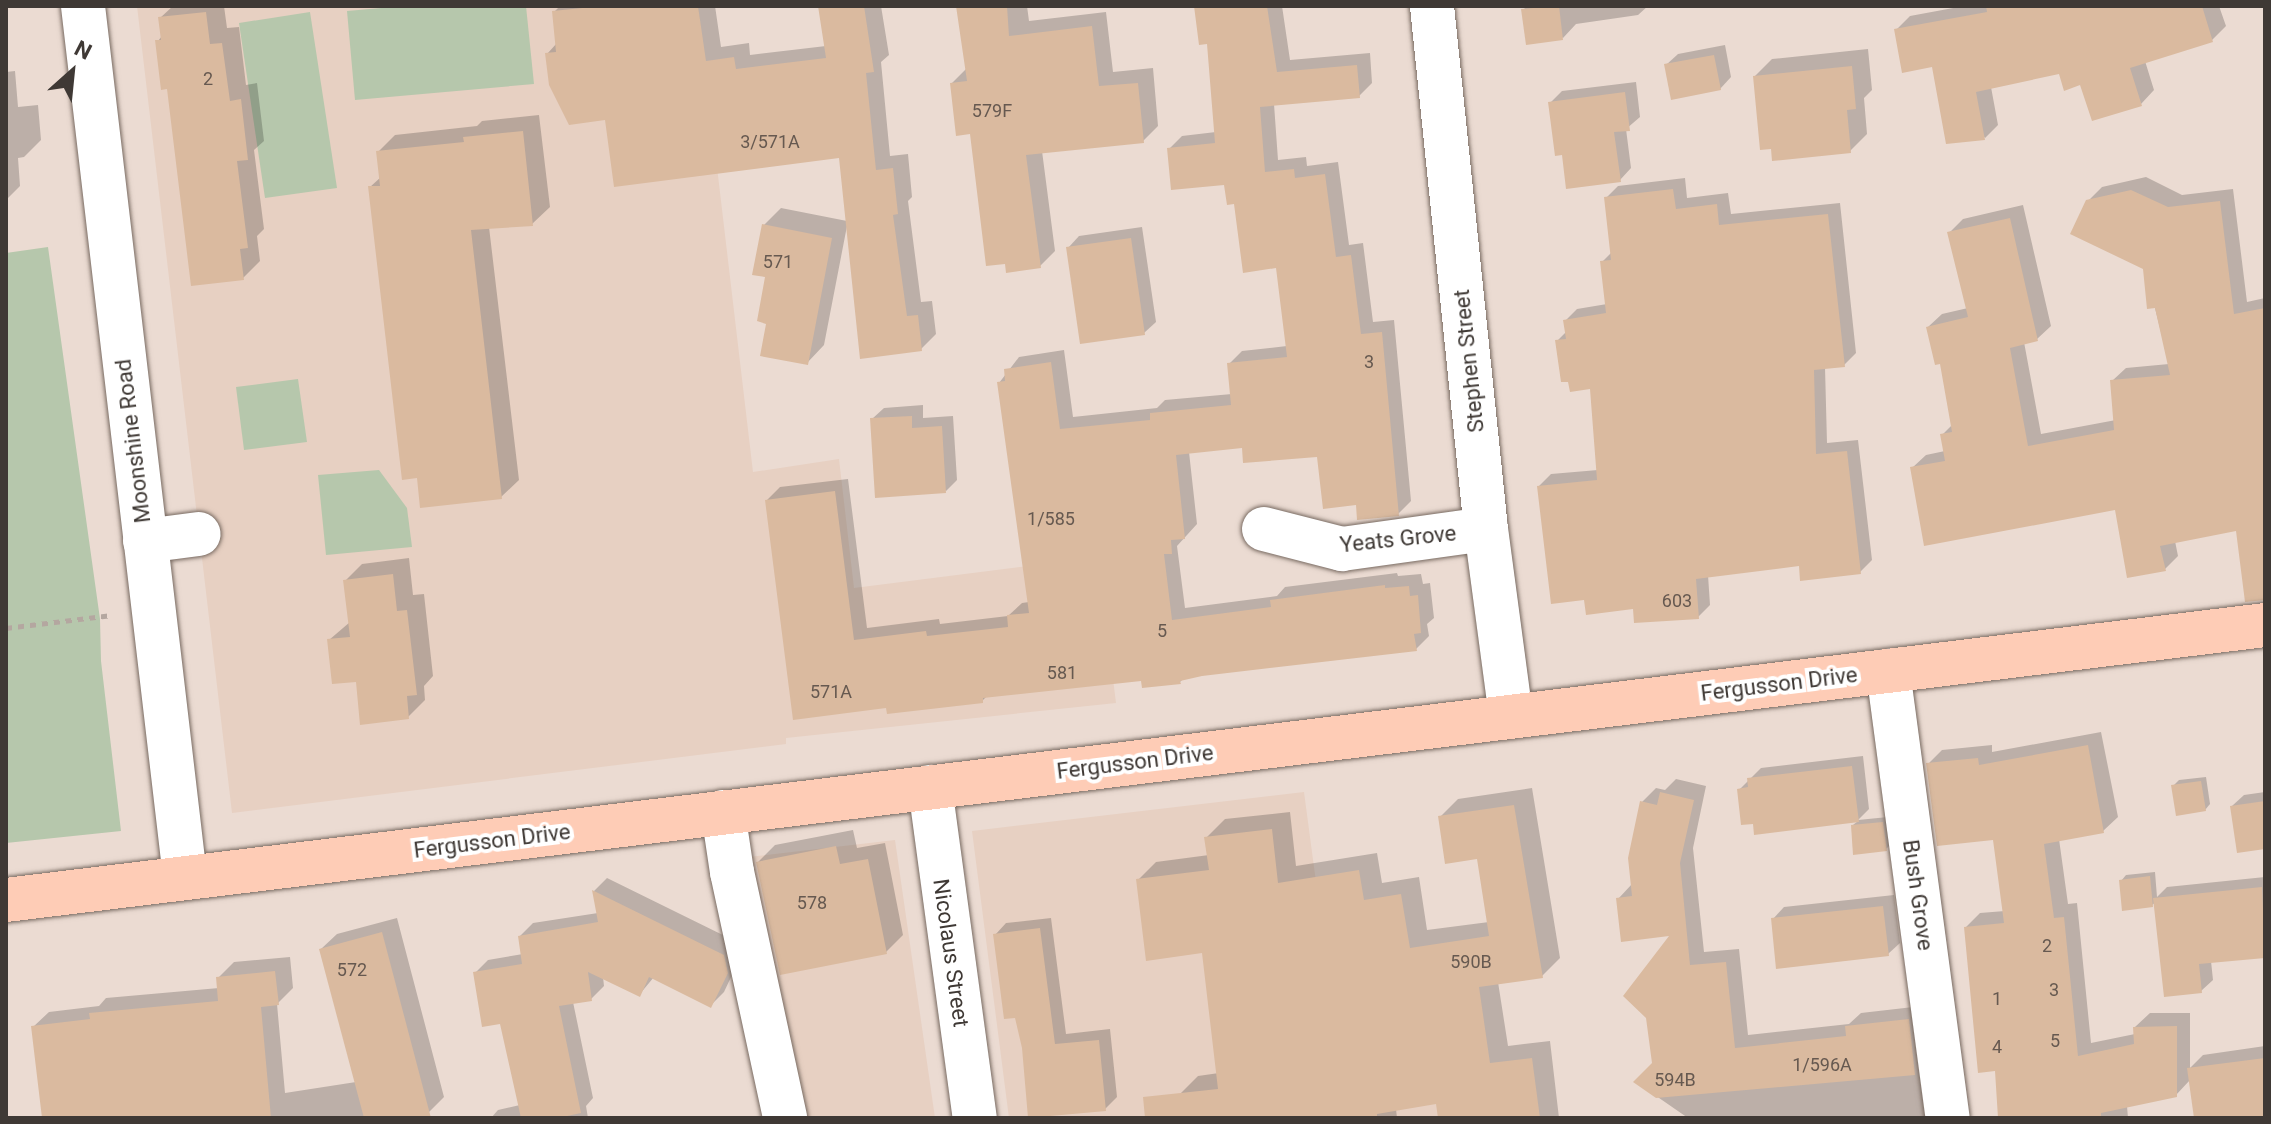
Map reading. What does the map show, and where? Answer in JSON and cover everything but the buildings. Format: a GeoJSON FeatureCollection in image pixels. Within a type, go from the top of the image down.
{"type":"FeatureCollection","features":[{"type":"Feature","properties":{"kind":"main road","name":"Fergusson Drive"},"geometry":{"type":"LineString","coordinates":[[6,900],[2265,625]]}},
{"type":"Feature","properties":{"kind":"street","name":"Moonshine Road"},"geometry":{"type":"LineString","coordinates":[[83,6],[185,877]]}},
{"type":"Feature","properties":{"kind":"street","name":"Stephen Street"},"geometry":{"type":"LineString","coordinates":[[1432,6],[1486,529],[1511,716]]}},
{"type":"Feature","properties":{"kind":"street","name":"Yeats Grove"},"geometry":{"type":"LineString","coordinates":[[1264,529],[1342,549],[1486,529]]}},
{"type":"Feature","properties":{"kind":"street"},"geometry":{"type":"LineString","coordinates":[[145,541],[199,534]]}},
{"type":"Feature","properties":{"kind":"street","name":"Bush Grove"},"geometry":{"type":"LineString","coordinates":[[1888,671],[1948,1118]]}},
{"type":"Feature","properties":{"kind":"street","name":"Nicolaus Street"},"geometry":{"type":"LineString","coordinates":[[930,787],[975,1118]]}},
{"type":"Feature","properties":{"kind":"street"},"geometry":{"type":"LineString","coordinates":[[723,812],[732,872],[785,1118]]}},
{"type":"Feature","properties":{"kind":"path"},"geometry":{"type":"LineString","coordinates":[[6,628],[100,619],[151,602]]}},
{"type":"Feature","properties":{"kind":"shaded area"},"geometry":{"type":"Polygon","coordinates":[[[137,6],[698,6],[753,472],[839,459],[854,588],[1098,557],[1116,703],[786,738],[786,744],[232,813],[137,6]]]}},
{"type":"Feature","properties":{"kind":"shaded area"},"geometry":{"type":"Polygon","coordinates":[[[1304,792],[1343,1085],[1452,1072],[1458,1118],[1009,1118],[972,831],[1304,792]]]}},
{"type":"Feature","properties":{"kind":"shaded area"},"geometry":{"type":"Polygon","coordinates":[[[895,840],[935,1118],[766,1118],[714,861],[895,840]]]}},
{"type":"Feature","properties":{"kind":"green space"},"geometry":{"type":"Polygon","coordinates":[[[404,6],[526,6],[534,84],[355,100],[347,11],[404,6]]]}},
{"type":"Feature","properties":{"kind":"green space"},"geometry":{"type":"Polygon","coordinates":[[[310,12],[337,188],[265,198],[239,23],[310,12]]]}},
{"type":"Feature","properties":{"kind":"green space"},"geometry":{"type":"Polygon","coordinates":[[[48,247],[100,619],[101,661],[121,831],[6,843],[6,253],[48,247]]]}},
{"type":"Feature","properties":{"kind":"green space"},"geometry":{"type":"Polygon","coordinates":[[[298,379],[307,442],[244,450],[236,387],[298,379]]]}},
{"type":"Feature","properties":{"kind":"green space"},"geometry":{"type":"Polygon","coordinates":[[[379,470],[407,508],[412,547],[326,555],[318,475],[379,470]]]}}]}
